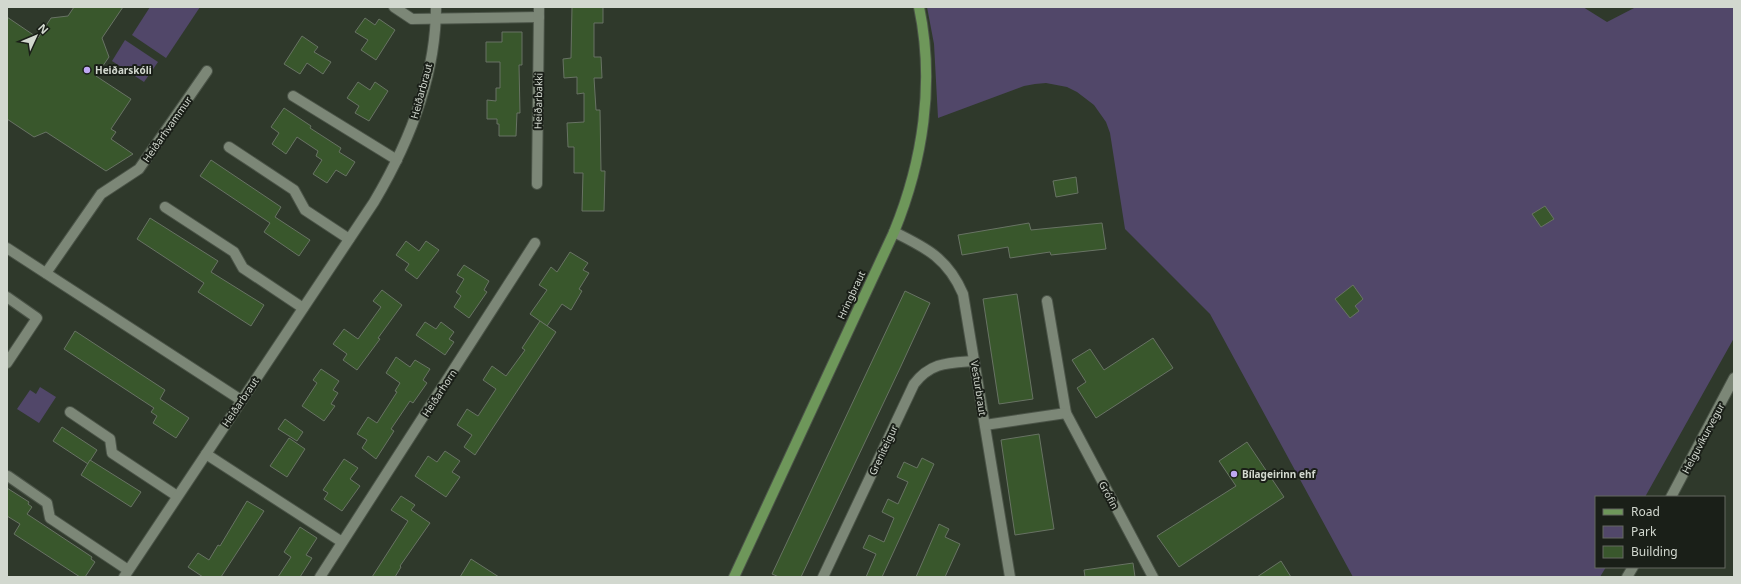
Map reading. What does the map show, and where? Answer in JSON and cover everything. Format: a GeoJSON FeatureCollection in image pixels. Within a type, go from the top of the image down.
{"type":"FeatureCollection","features":[{"type":"Feature","properties":{"kind":"main road","name":"Hringbraut"},"geometry":{"type":"LineString","coordinates":[[734,577],[894,232],[910,190],[916,168],[923,126],[926,67],[919,7]]}},
{"type":"Feature","properties":{"kind":"street"},"geometry":{"type":"LineString","coordinates":[[394,7],[412,19],[436,19]]}},
{"type":"Feature","properties":{"kind":"street","name":"Heiðarbraut"},"geometry":{"type":"LineString","coordinates":[[8,476],[47,503],[50,518],[126,574],[374,202],[397,160],[409,134],[424,86],[432,50],[436,7]]}},
{"type":"Feature","properties":{"kind":"street","name":"Heiðarbakki"},"geometry":{"type":"LineString","coordinates":[[436,19],[539,12],[537,184]]}},
{"type":"Feature","properties":{"kind":"street","name":"Heiðarhvammur"},"geometry":{"type":"LineString","coordinates":[[46,273],[101,194],[139,169],[207,71]]}},
{"type":"Feature","properties":{"kind":"street"},"geometry":{"type":"LineString","coordinates":[[293,96],[397,160]]}},
{"type":"Feature","properties":{"kind":"street"},"geometry":{"type":"LineString","coordinates":[[229,148],[294,190],[305,210],[349,239]]}},
{"type":"Feature","properties":{"kind":"street"},"geometry":{"type":"LineString","coordinates":[[164,207],[234,252],[243,268],[303,308]]}},
{"type":"Feature","properties":{"kind":"street","name":"Vesturbraut"},"geometry":{"type":"LineString","coordinates":[[894,232],[934,254],[951,271],[963,294],[1010,577]]}},
{"type":"Feature","properties":{"kind":"street","name":"Heiðarhorn"},"geometry":{"type":"LineString","coordinates":[[320,577],[535,243]]}},
{"type":"Feature","properties":{"kind":"street"},"geometry":{"type":"LineString","coordinates":[[7,248],[241,400]]}},
{"type":"Feature","properties":{"kind":"street"},"geometry":{"type":"LineString","coordinates":[[7,297],[37,318],[7,363]]}},
{"type":"Feature","properties":{"kind":"street","name":"Grófin"},"geometry":{"type":"LineString","coordinates":[[1047,302],[1066,413],[1153,577]]}},
{"type":"Feature","properties":{"kind":"street","name":"Greniteigur"},"geometry":{"type":"LineString","coordinates":[[823,577],[914,384],[925,372],[937,366],[946,363],[974,361]]}},
{"type":"Feature","properties":{"kind":"street","name":"Helguvíkurvegur"},"geometry":{"type":"LineString","coordinates":[[1672,496],[1734,378]]}},
{"type":"Feature","properties":{"kind":"street"},"geometry":{"type":"LineString","coordinates":[[70,412],[110,439],[112,453],[178,496]]}},
{"type":"Feature","properties":{"kind":"street"},"geometry":{"type":"LineString","coordinates":[[985,425],[1066,413]]}},
{"type":"Feature","properties":{"kind":"street"},"geometry":{"type":"LineString","coordinates":[[206,454],[342,542]]}},
{"type":"Feature","properties":{"kind":"street"},"geometry":{"type":"LineString","coordinates":[[1627,577],[1632,568]]}},
{"type":"Feature","properties":{"kind":"green space"},"geometry":{"type":"Polygon","coordinates":[[[150,7],[200,7],[166,58],[132,35],[150,7]]]}},
{"type":"Feature","properties":{"kind":"green space"},"geometry":{"type":"Polygon","coordinates":[[[927,7],[1583,7],[1607,22],[1636,7],[1734,7],[1734,338],[1646,496],[1595,496],[1595,568],[1605,568],[1600,577],[1353,577],[1210,314],[1125,229],[1110,133],[1106,122],[1094,105],[1077,92],[1067,87],[1046,83],[1024,86],[938,118],[934,44],[927,7]]]}},
{"type":"Feature","properties":{"kind":"green space"},"geometry":{"type":"Polygon","coordinates":[[[125,40],[158,62],[144,82],[112,61],[125,40]]]}},
{"type":"Feature","properties":{"kind":"green space"},"geometry":{"type":"Polygon","coordinates":[[[40,387],[56,397],[39,423],[17,409],[30,390],[36,394],[40,387]]]}},
{"type":"Feature","properties":{"kind":"building"},"geometry":{"type":"Polygon","coordinates":[[[74,7],[123,7],[102,38],[109,57],[96,76],[131,99],[111,129],[116,132],[111,139],[133,154],[106,171],[46,132],[34,137],[7,119],[7,17],[38,38],[51,18],[68,16],[74,7]]]}},
{"type":"Feature","properties":{"kind":"building"},"geometry":{"type":"Polygon","coordinates":[[[572,7],[603,7],[603,23],[594,23],[594,57],[601,57],[602,78],[594,78],[596,110],[600,110],[601,171],[605,171],[604,211],[582,211],[583,173],[574,173],[574,147],[568,147],[567,123],[584,122],[584,93],[577,94],[577,77],[564,78],[563,59],[571,58],[572,7]]]}},
{"type":"Feature","properties":{"kind":"building"},"geometry":{"type":"Polygon","coordinates":[[[365,18],[375,25],[379,19],[395,30],[376,60],[361,50],[368,40],[355,32],[365,18]]]}},
{"type":"Feature","properties":{"kind":"building"},"geometry":{"type":"Polygon","coordinates":[[[502,32],[522,32],[522,65],[519,65],[520,113],[517,113],[516,136],[499,136],[499,124],[497,124],[497,119],[487,119],[487,100],[496,101],[496,88],[500,88],[500,62],[486,62],[486,42],[502,42],[502,32]]]}},
{"type":"Feature","properties":{"kind":"building"},"geometry":{"type":"Polygon","coordinates":[[[302,36],[318,47],[314,52],[331,62],[323,74],[307,63],[300,74],[284,64],[302,36]]]}},
{"type":"Feature","properties":{"kind":"building"},"geometry":{"type":"Polygon","coordinates":[[[358,82],[370,90],[375,82],[388,91],[369,121],[355,113],[359,106],[347,98],[358,82]]]}},
{"type":"Feature","properties":{"kind":"building"},"geometry":{"type":"Polygon","coordinates":[[[284,108],[311,126],[310,128],[341,148],[339,152],[355,162],[346,176],[336,170],[327,183],[313,174],[322,160],[316,156],[318,151],[297,137],[286,154],[272,144],[279,133],[271,127],[284,108]]]}},
{"type":"Feature","properties":{"kind":"building"},"geometry":{"type":"Polygon","coordinates":[[[211,160],[281,207],[275,217],[310,240],[299,256],[264,232],[270,223],[200,176],[211,160]]]}},
{"type":"Feature","properties":{"kind":"building"},"geometry":{"type":"Polygon","coordinates":[[[1076,177],[1078,193],[1056,197],[1053,181],[1076,177]]]}},
{"type":"Feature","properties":{"kind":"building"},"geometry":{"type":"Polygon","coordinates":[[[1545,206],[1554,219],[1541,227],[1532,214],[1545,206]]]}},
{"type":"Feature","properties":{"kind":"building"},"geometry":{"type":"Polygon","coordinates":[[[150,218],[218,261],[211,272],[264,305],[251,326],[198,292],[204,283],[137,239],[150,218]]]}},
{"type":"Feature","properties":{"kind":"building"},"geometry":{"type":"Polygon","coordinates":[[[1029,223],[1031,230],[1102,223],[1106,249],[1051,255],[1050,252],[1010,258],[1008,247],[962,255],[958,235],[1029,223]]]}},
{"type":"Feature","properties":{"kind":"building"},"geometry":{"type":"Polygon","coordinates":[[[406,241],[419,251],[426,241],[439,250],[417,279],[405,270],[409,264],[396,255],[406,241]]]}},
{"type":"Feature","properties":{"kind":"building"},"geometry":{"type":"Polygon","coordinates":[[[570,252],[588,263],[583,270],[589,273],[579,289],[582,291],[571,310],[562,304],[547,326],[530,314],[547,290],[539,285],[551,267],[557,272],[570,252]]]}},
{"type":"Feature","properties":{"kind":"building"},"geometry":{"type":"Polygon","coordinates":[[[464,265],[489,281],[484,290],[487,292],[469,318],[454,307],[461,296],[456,292],[464,279],[457,275],[464,265]]]}},
{"type":"Feature","properties":{"kind":"building"},"geometry":{"type":"Polygon","coordinates":[[[1353,285],[1363,299],[1355,306],[1359,311],[1350,318],[1335,299],[1353,285]]]}},
{"type":"Feature","properties":{"kind":"building"},"geometry":{"type":"Polygon","coordinates":[[[382,290],[402,305],[378,338],[380,339],[357,370],[343,360],[347,354],[333,344],[344,329],[358,339],[381,307],[373,301],[382,290]]]}},
{"type":"Feature","properties":{"kind":"building"},"geometry":{"type":"Polygon","coordinates":[[[905,291],[930,303],[901,366],[801,577],[779,577],[772,574],[905,291]]]}},
{"type":"Feature","properties":{"kind":"building"},"geometry":{"type":"Polygon","coordinates":[[[1017,294],[1033,399],[999,404],[983,299],[1017,294]]]}},
{"type":"Feature","properties":{"kind":"building"},"geometry":{"type":"Polygon","coordinates":[[[540,321],[556,332],[475,455],[464,447],[472,435],[457,425],[467,409],[478,416],[496,389],[483,380],[492,366],[506,376],[525,350],[522,348],[540,321]]]}},
{"type":"Feature","properties":{"kind":"building"},"geometry":{"type":"Polygon","coordinates":[[[425,322],[436,329],[441,322],[454,332],[449,339],[454,342],[445,355],[416,335],[425,322]]]}},
{"type":"Feature","properties":{"kind":"building"},"geometry":{"type":"Polygon","coordinates":[[[75,331],[165,390],[160,399],[189,418],[176,438],[153,423],[157,416],[151,412],[154,408],[64,349],[75,331]]]}},
{"type":"Feature","properties":{"kind":"building"},"geometry":{"type":"Polygon","coordinates":[[[1153,338],[1173,368],[1096,418],[1077,388],[1086,382],[1072,360],[1090,349],[1104,370],[1153,338]]]}},
{"type":"Feature","properties":{"kind":"building"},"geometry":{"type":"Polygon","coordinates":[[[396,357],[410,367],[415,360],[430,369],[423,380],[427,383],[413,403],[410,401],[391,429],[394,431],[376,459],[362,448],[367,440],[357,434],[368,417],[377,423],[397,392],[395,391],[400,383],[386,373],[396,357]]]}},
{"type":"Feature","properties":{"kind":"building"},"geometry":{"type":"Polygon","coordinates":[[[321,369],[339,381],[333,390],[338,393],[331,404],[335,406],[324,421],[302,406],[317,383],[313,380],[321,369]]]}},
{"type":"Feature","properties":{"kind":"building"},"geometry":{"type":"Polygon","coordinates":[[[285,419],[303,432],[297,441],[278,429],[285,419]]]}},
{"type":"Feature","properties":{"kind":"building"},"geometry":{"type":"Polygon","coordinates":[[[62,427],[97,450],[88,464],[53,441],[62,427]]]}},
{"type":"Feature","properties":{"kind":"building"},"geometry":{"type":"Polygon","coordinates":[[[1039,434],[1054,529],[1015,535],[1001,440],[1039,434]]]}},
{"type":"Feature","properties":{"kind":"building"},"geometry":{"type":"Polygon","coordinates":[[[289,438],[305,449],[287,477],[270,466],[289,438]]]}},
{"type":"Feature","properties":{"kind":"building"},"geometry":{"type":"Polygon","coordinates":[[[1247,442],[1284,497],[1179,567],[1157,536],[1236,486],[1219,461],[1247,442]]]}},
{"type":"Feature","properties":{"kind":"building"},"geometry":{"type":"Polygon","coordinates":[[[445,451],[460,461],[452,472],[460,477],[446,497],[415,476],[428,456],[437,462],[445,451]]]}},
{"type":"Feature","properties":{"kind":"building"},"geometry":{"type":"Polygon","coordinates":[[[922,458],[934,464],[882,577],[866,577],[876,554],[863,548],[869,535],[884,542],[894,518],[882,512],[888,499],[898,504],[908,482],[897,477],[904,462],[917,468],[922,458]]]}},
{"type":"Feature","properties":{"kind":"building"},"geometry":{"type":"Polygon","coordinates":[[[344,459],[358,468],[350,479],[360,486],[342,511],[324,499],[328,493],[323,490],[344,459]]]}},
{"type":"Feature","properties":{"kind":"building"},"geometry":{"type":"Polygon","coordinates":[[[90,460],[141,492],[131,507],[81,475],[90,460]]]}},
{"type":"Feature","properties":{"kind":"building"},"geometry":{"type":"Polygon","coordinates":[[[7,488],[29,502],[28,504],[32,507],[27,514],[92,557],[91,559],[95,562],[85,577],[80,577],[14,534],[20,524],[7,516],[7,488]]]}},
{"type":"Feature","properties":{"kind":"building"},"geometry":{"type":"Polygon","coordinates":[[[401,496],[415,505],[411,510],[430,523],[400,566],[401,567],[395,577],[372,577],[408,521],[391,510],[401,496]]]}},
{"type":"Feature","properties":{"kind":"building"},"geometry":{"type":"Polygon","coordinates":[[[247,501],[264,511],[221,577],[203,577],[188,567],[198,553],[209,560],[218,545],[220,546],[247,501]]]}},
{"type":"Feature","properties":{"kind":"building"},"geometry":{"type":"Polygon","coordinates":[[[939,524],[949,529],[945,537],[960,544],[945,577],[916,577],[939,524]]]}},
{"type":"Feature","properties":{"kind":"building"},"geometry":{"type":"Polygon","coordinates":[[[300,527],[317,538],[306,555],[312,558],[300,577],[278,577],[291,557],[284,552],[300,527]]]}},
{"type":"Feature","properties":{"kind":"building"},"geometry":{"type":"Polygon","coordinates":[[[471,559],[499,577],[460,577],[471,559]]]}},
{"type":"Feature","properties":{"kind":"building"},"geometry":{"type":"Polygon","coordinates":[[[1281,561],[1291,577],[1257,577],[1281,561]]]}},
{"type":"Feature","properties":{"kind":"building"},"geometry":{"type":"Polygon","coordinates":[[[1133,563],[1135,577],[1085,577],[1084,570],[1133,563]]]}},
{"type":"Feature","properties":{"kind":"place","name":"Heiðarskóli"},"geometry":{"type":"Point","coordinates":[87,70]}},
{"type":"Feature","properties":{"kind":"place","name":"Bílageirinn ehf"},"geometry":{"type":"Point","coordinates":[1234,474]}}]}
